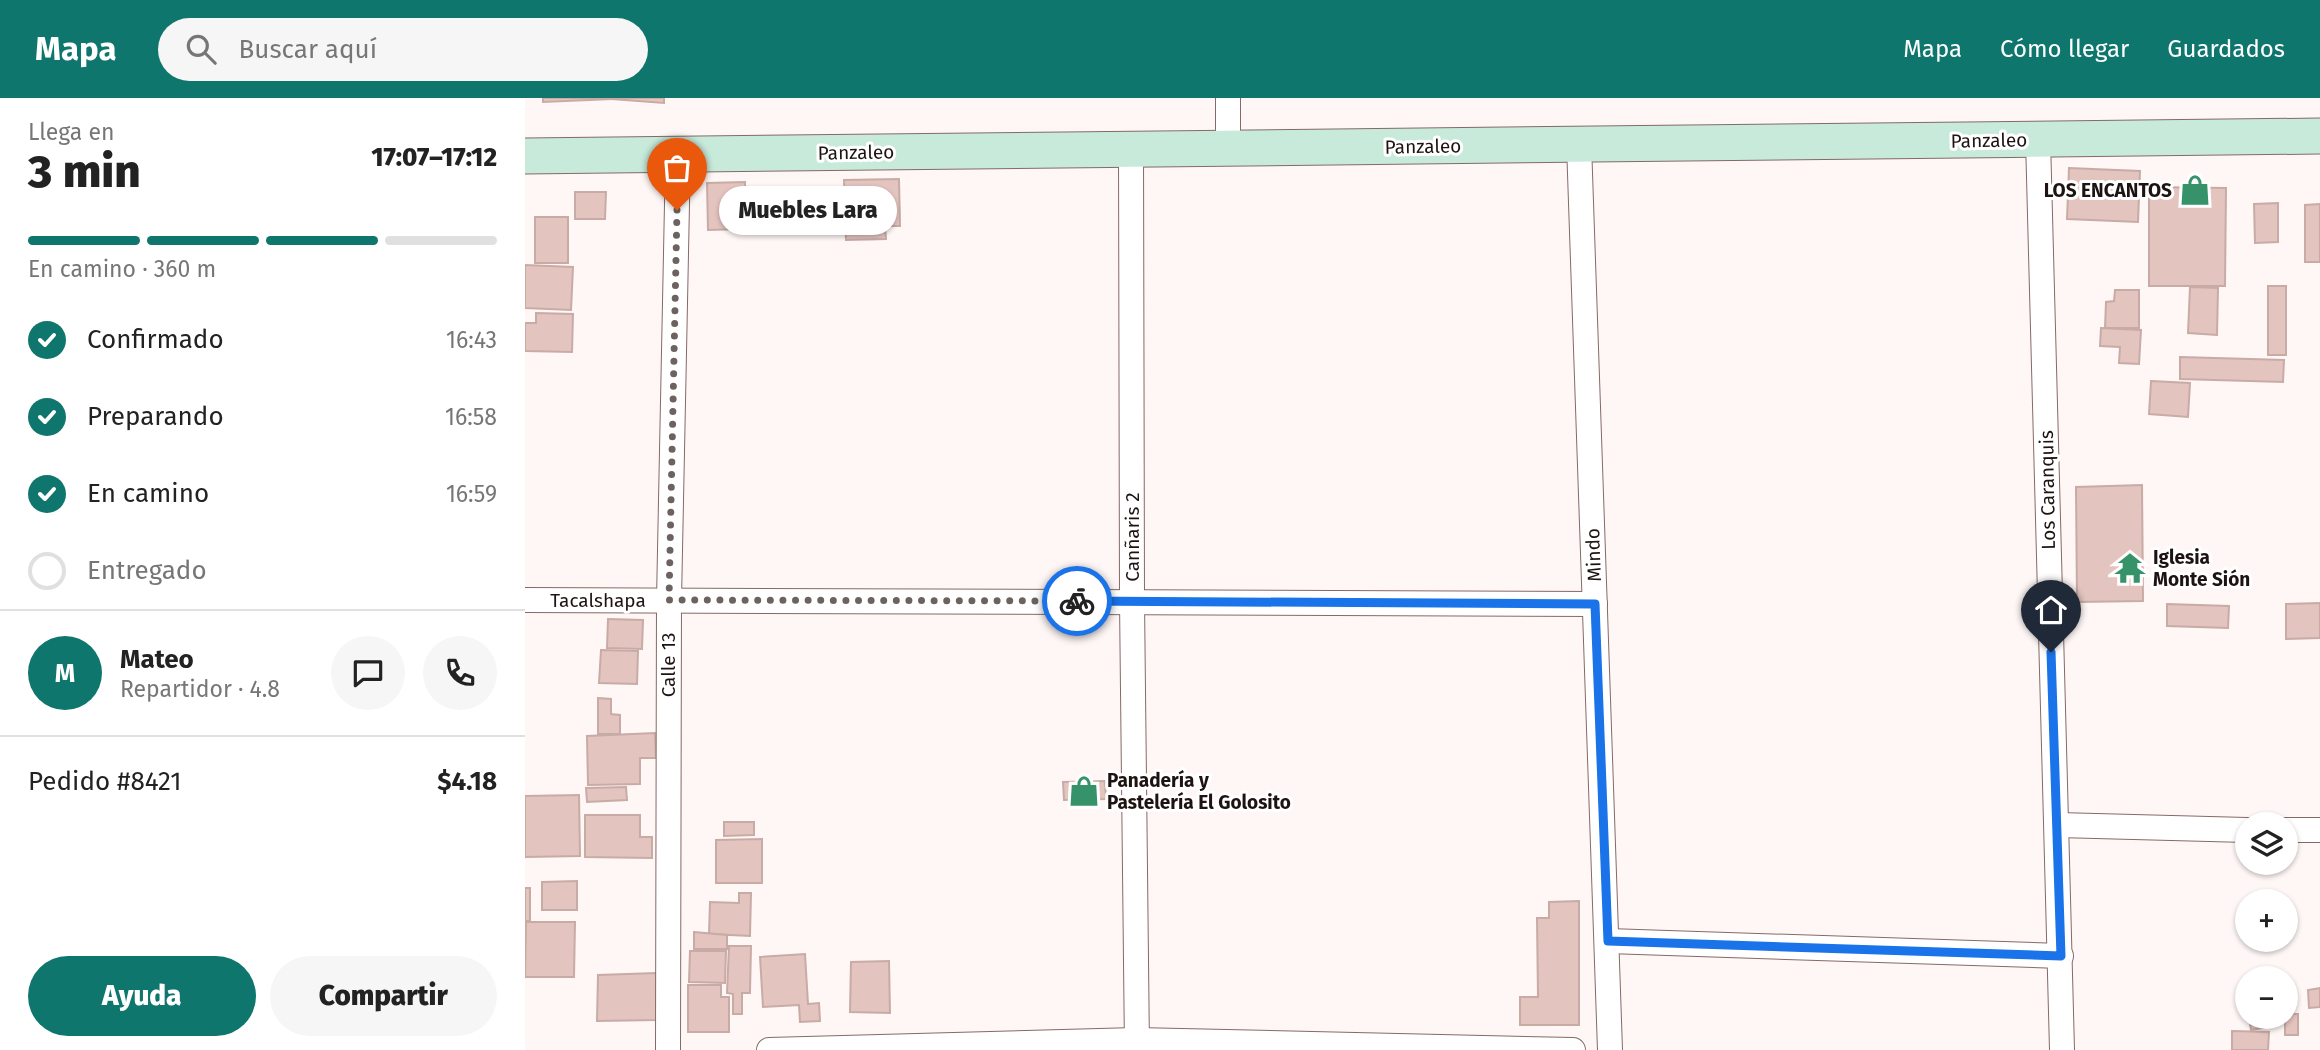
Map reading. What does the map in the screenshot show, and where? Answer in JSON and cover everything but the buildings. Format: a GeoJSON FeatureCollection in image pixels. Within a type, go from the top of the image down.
{"type":"FeatureCollection","features":[{"type":"Feature","properties":{"kind":"street"},"geometry":{"type":"LineString","coordinates":[[1228,98],[1228,148]]}},
{"type":"Feature","properties":{"kind":"street","name":"Panzaleo"},"geometry":{"type":"LineString","coordinates":[[525,156],[2320,136]]}},
{"type":"Feature","properties":{"kind":"street","name":"Los Caranquis"},"geometry":{"type":"LineString","coordinates":[[2038,139],[2062,1050]]}},
{"type":"Feature","properties":{"kind":"street","name":"Mindo"},"geometry":{"type":"LineString","coordinates":[[1579,144],[1610,1050]]}},
{"type":"Feature","properties":{"kind":"street","name":"Canñaris 2"},"geometry":{"type":"LineString","coordinates":[[1132,149],[1132,601],[1137,1045]]}},
{"type":"Feature","properties":{"kind":"street","name":"Calle 13"},"geometry":{"type":"LineString","coordinates":[[668,1050],[669,600],[678,154]]}},
{"type":"Feature","properties":{"kind":"street","name":"Tacalshapa"},"geometry":{"type":"LineString","coordinates":[[525,600],[1595,604]]}},
{"type":"Feature","properties":{"kind":"street"},"geometry":{"type":"LineString","coordinates":[[2058,825],[2235,830]]}},
{"type":"Feature","properties":{"kind":"street"},"geometry":{"type":"LineString","coordinates":[[2298,830],[2320,830]]}},
{"type":"Feature","properties":{"kind":"street"},"geometry":{"type":"LineString","coordinates":[[1608,941],[2061,956]]}},
{"type":"Feature","properties":{"kind":"street"},"geometry":{"type":"LineString","coordinates":[[769,1050],[1137,1045],[1573,1050]]}},
{"type":"Feature","properties":{"kind":"way so far"},"geometry":{"type":"LineString","coordinates":[[677,210],[669,600],[1077,601]]}},
{"type":"Feature","properties":{"kind":"place","name":"LOS ENCANTOS"},"geometry":{"type":"Point","coordinates":[2195,190]}},
{"type":"Feature","properties":{"kind":"place","name":"Muebles Lara"},"geometry":{"type":"Point","coordinates":[677,210]}},
{"type":"Feature","properties":{"kind":"place","name":"Iglesia Monte Sión"},"geometry":{"type":"Point","coordinates":[2130,568]}},
{"type":"Feature","properties":{"kind":"place","name":"Panadería y Pastelería El Golosito"},"geometry":{"type":"Point","coordinates":[1084,791]}},
{"type":"Feature","properties":{"kind":"route"},"geometry":{"type":"LineString","coordinates":[[1077,601],[1595,604],[1608,941],[2061,956],[2051,652]]}}]}
